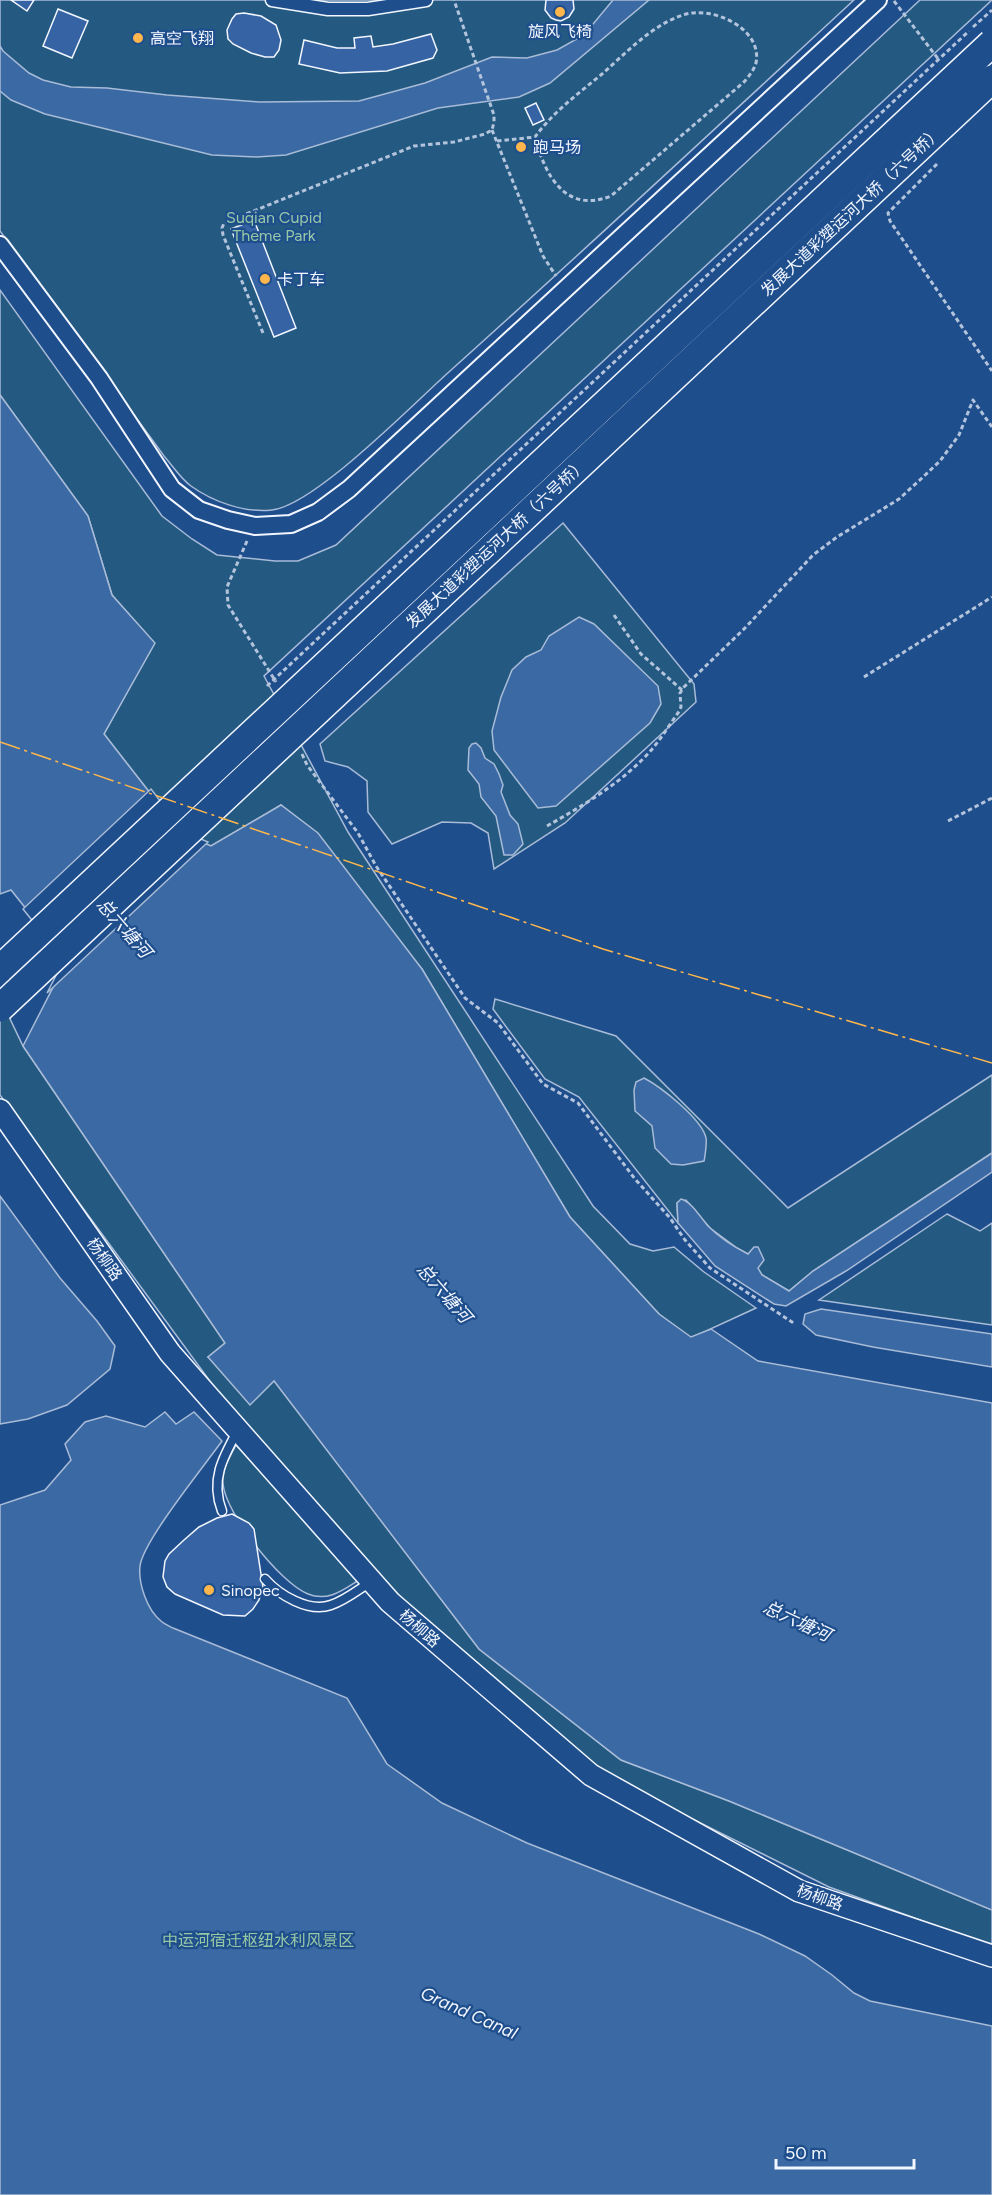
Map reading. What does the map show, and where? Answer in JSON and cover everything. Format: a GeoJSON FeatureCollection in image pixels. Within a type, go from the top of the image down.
{"type":"FeatureCollection","features":[{"type":"Feature","properties":{"kind":"main road","name":"发展大道彩塑运河大桥（六号桥）"},"geometry":{"type":"LineString","coordinates":[[0,969],[992,43]]}},
{"type":"Feature","properties":{"kind":"main road","name":"发展大道彩塑运河大桥（六号桥）"},"geometry":{"type":"LineString","coordinates":[[0,1008],[992,79]]}},
{"type":"Feature","properties":{"kind":"street"},"geometry":{"type":"LineString","coordinates":[[272,0],[328,9],[368,9],[426,0]]}},
{"type":"Feature","properties":{"kind":"street"},"geometry":{"type":"LineString","coordinates":[[0,244],[99,378],[172,489],[199,510],[228,520],[255,526],[291,524],[318,512],[349,489],[878,0]]}},
{"type":"Feature","properties":{"kind":"street","name":"杨柳路"},"geometry":{"type":"LineString","coordinates":[[0,1110],[170,1353],[390,1602],[591,1775],[799,1891],[992,1956]]}},
{"type":"Feature","properties":{"kind":"lane"},"geometry":{"type":"LineString","coordinates":[[222,1511],[217,1489],[218,1471],[222,1458],[238,1429]]}},
{"type":"Feature","properties":{"kind":"lane"},"geometry":{"type":"LineString","coordinates":[[265,1579],[276,1591],[303,1605],[328,1606],[372,1581]]}},
{"type":"Feature","properties":{"kind":"path"},"geometry":{"type":"LineString","coordinates":[[454,0],[491,107],[494,123],[492,130],[543,256],[566,288]]}},
{"type":"Feature","properties":{"kind":"path"},"geometry":{"type":"LineString","coordinates":[[893,0],[942,63]]}},
{"type":"Feature","properties":{"kind":"path"},"geometry":{"type":"LineString","coordinates":[[262,691],[992,10]]}},
{"type":"Feature","properties":{"kind":"path"},"geometry":{"type":"LineString","coordinates":[[497,141],[535,137],[550,118],[643,38],[685,14],[710,12],[726,18],[739,25],[755,48],[756,62],[744,82],[611,196],[597,201],[575,200],[550,176],[539,153],[535,137]]}},
{"type":"Feature","properties":{"kind":"path"},"geometry":{"type":"LineString","coordinates":[[262,333],[223,235],[224,224],[414,146],[454,142],[492,130]]}},
{"type":"Feature","properties":{"kind":"path"},"geometry":{"type":"LineString","coordinates":[[944,158],[888,213],[890,221],[992,371]]}},
{"type":"Feature","properties":{"kind":"path"},"geometry":{"type":"LineString","coordinates":[[547,826],[614,784],[654,747],[681,707],[680,693],[682,690],[746,627],[813,555],[837,537],[899,499],[922,478],[940,460],[959,435],[973,400],[992,427]]}},
{"type":"Feature","properties":{"kind":"path"},"geometry":{"type":"LineString","coordinates":[[255,526],[227,587],[228,605],[279,686]]}},
{"type":"Feature","properties":{"kind":"path"},"geometry":{"type":"LineString","coordinates":[[864,677],[992,597]]}},
{"type":"Feature","properties":{"kind":"path"},"geometry":{"type":"LineString","coordinates":[[614,615],[641,654],[682,690]]}},
{"type":"Feature","properties":{"kind":"path"},"geometry":{"type":"LineString","coordinates":[[300,749],[307,765],[357,833],[376,866],[465,998],[498,1023],[543,1084],[578,1103],[634,1179],[670,1218],[685,1240],[710,1268],[795,1324]]}},
{"type":"Feature","properties":{"kind":"path"},"geometry":{"type":"LineString","coordinates":[[948,821],[992,798]]}},
{"type":"Feature","properties":{"kind":"green space","name":"Suqian Cupid Theme Park"},"geometry":{"type":"Polygon","coordinates":[[[0,0],[854,0],[364,451],[313,491],[291,504],[272,510],[251,510],[219,501],[200,492],[184,480],[164,456],[0,231],[0,0]]]}},
{"type":"Feature","properties":{"kind":"green space"},"geometry":{"type":"Polygon","coordinates":[[[920,0],[992,0],[264,676],[348,832],[593,1206],[630,1244],[653,1251],[674,1247],[704,1272],[756,1308],[691,1338],[659,1314],[570,1217],[422,969],[281,805],[211,846],[182,834],[104,734],[154,643],[112,595],[88,516],[0,395],[0,290],[162,516],[217,555],[298,561],[336,545],[920,0]]]}},
{"type":"Feature","properties":{"kind":"green space"},"geometry":{"type":"Polygon","coordinates":[[[563,523],[694,684],[696,702],[565,823],[494,869],[488,833],[471,823],[442,822],[392,844],[368,812],[367,781],[348,767],[325,761],[320,744],[563,523]]]}},
{"type":"Feature","properties":{"kind":"green space"},"geometry":{"type":"Polygon","coordinates":[[[0,998],[23,1046],[225,1343],[208,1357],[274,1380],[479,1649],[621,1760],[729,1801],[992,1910],[992,1946],[829,1887],[600,1773],[485,1676],[386,1583],[237,1418],[0,1095],[0,998]]]}},
{"type":"Feature","properties":{"kind":"green space"},"geometry":{"type":"Polygon","coordinates":[[[495,999],[616,1036],[788,1208],[992,1075],[992,1153],[813,1271],[789,1291],[762,1275],[748,1254],[710,1228],[686,1200],[677,1203],[678,1223],[579,1097],[545,1079],[493,1009],[495,999]]]}},
{"type":"Feature","properties":{"kind":"green space"},"geometry":{"type":"Polygon","coordinates":[[[947,1214],[980,1231],[992,1223],[992,1325],[819,1300],[947,1214]]]}},
{"type":"Feature","properties":{"kind":"green space"},"geometry":{"type":"Polygon","coordinates":[[[236,1445],[359,1580],[335,1594],[315,1596],[296,1587],[269,1562],[244,1529],[226,1497],[223,1474],[236,1445]]]}},
{"type":"Feature","properties":{"kind":"water"},"geometry":{"type":"Polygon","coordinates":[[[613,0],[649,0],[550,83],[519,97],[438,108],[286,155],[257,157],[212,155],[45,114],[11,100],[0,91],[0,46],[29,73],[43,80],[71,87],[107,88],[259,102],[359,101],[425,83],[492,57],[527,58],[557,50],[584,35],[613,0]]]}},
{"type":"Feature","properties":{"kind":"water","name":"总六塘河"},"geometry":{"type":"Polygon","coordinates":[[[0,395],[88,516],[112,595],[155,643],[104,734],[182,834],[211,846],[281,805],[318,833],[422,969],[570,1217],[659,1314],[691,1337],[711,1329],[758,1361],[992,1403],[992,1910],[729,1801],[621,1760],[479,1649],[274,1381],[250,1405],[208,1357],[225,1343],[23,1046],[67,960],[11,890],[0,894],[0,395]]]}},
{"type":"Feature","properties":{"kind":"water"},"geometry":{"type":"Polygon","coordinates":[[[579,617],[594,624],[658,686],[661,704],[650,723],[556,806],[538,808],[494,750],[492,731],[501,697],[512,670],[526,657],[541,650],[549,636],[579,617]]]}},
{"type":"Feature","properties":{"kind":"water"},"geometry":{"type":"Polygon","coordinates":[[[476,743],[485,758],[494,764],[503,785],[501,792],[510,815],[518,824],[523,844],[513,855],[504,855],[496,816],[481,797],[479,784],[468,770],[469,748],[476,743]]]}},
{"type":"Feature","properties":{"kind":"water"},"geometry":{"type":"Polygon","coordinates":[[[644,1078],[670,1096],[703,1130],[706,1138],[704,1161],[683,1165],[671,1164],[655,1148],[652,1126],[635,1111],[636,1082],[644,1078]]]}},
{"type":"Feature","properties":{"kind":"water"},"geometry":{"type":"Polygon","coordinates":[[[992,1153],[992,1172],[846,1271],[786,1306],[774,1304],[715,1266],[678,1223],[677,1203],[681,1199],[692,1206],[712,1230],[732,1245],[748,1254],[754,1247],[758,1247],[764,1260],[758,1268],[762,1275],[789,1291],[813,1271],[992,1153]]]}},
{"type":"Feature","properties":{"kind":"water"},"geometry":{"type":"Polygon","coordinates":[[[0,1196],[60,1278],[115,1346],[110,1369],[67,1405],[28,1419],[0,1424],[0,1196]]]}},
{"type":"Feature","properties":{"kind":"water"},"geometry":{"type":"Polygon","coordinates":[[[821,1309],[992,1334],[992,1367],[816,1335],[803,1324],[805,1314],[821,1309]]]}},
{"type":"Feature","properties":{"kind":"water","name":"中运河宿迁枢纽水利风景区"},"geometry":{"type":"Polygon","coordinates":[[[165,1412],[176,1424],[194,1412],[222,1441],[163,1522],[144,1554],[140,1566],[142,1588],[152,1610],[161,1621],[173,1628],[347,1698],[387,1764],[442,1803],[527,1843],[759,1934],[805,1956],[854,1993],[870,2001],[992,2026],[992,2195],[0,2195],[0,1505],[45,1490],[71,1460],[65,1444],[85,1422],[106,1416],[145,1427],[165,1412]]]}},
{"type":"Feature","properties":{"kind":"pier"},"geometry":{"type":"Polygon","coordinates":[[[151,789],[184,832],[208,842],[47,993],[64,960],[23,909],[151,789]]]}},
{"type":"Feature","properties":{"kind":"building"},"geometry":{"type":"Polygon","coordinates":[[[11,0],[34,0],[27,11],[11,0]]]}},
{"type":"Feature","properties":{"kind":"building","name":"旋风飞椅"},"geometry":{"type":"Polygon","coordinates":[[[546,0],[573,0],[574,9],[569,17],[561,21],[556,20],[551,18],[545,10],[546,0]]]}},
{"type":"Feature","properties":{"kind":"building"},"geometry":{"type":"Polygon","coordinates":[[[58,9],[88,21],[72,58],[43,46],[58,9]]]}},
{"type":"Feature","properties":{"kind":"building"},"geometry":{"type":"Polygon","coordinates":[[[236,14],[261,16],[276,25],[281,40],[279,50],[274,57],[251,53],[228,39],[227,30],[232,19],[236,14]]]}},
{"type":"Feature","properties":{"kind":"building"},"geometry":{"type":"Polygon","coordinates":[[[431,34],[437,50],[433,58],[387,71],[340,73],[299,64],[304,40],[337,48],[355,48],[354,38],[371,36],[373,47],[431,34]]]}},
{"type":"Feature","properties":{"kind":"building"},"geometry":{"type":"Polygon","coordinates":[[[536,103],[544,120],[533,125],[525,108],[536,103]]]}},
{"type":"Feature","properties":{"kind":"building"},"geometry":{"type":"Polygon","coordinates":[[[254,220],[296,328],[274,337],[231,229],[254,220]]]}},
{"type":"Feature","properties":{"kind":"building"},"geometry":{"type":"Polygon","coordinates":[[[232,1514],[249,1523],[254,1529],[263,1587],[259,1600],[245,1616],[223,1615],[175,1594],[167,1587],[163,1577],[165,1561],[184,1540],[199,1527],[232,1514]]]}},
{"type":"Feature","properties":{"kind":"power"},"geometry":{"type":"LineString","coordinates":[[0,742],[603,949],[992,1063]]}},
{"type":"Feature","properties":{"kind":"place","name":"旋风飞椅"},"geometry":{"type":"Point","coordinates":[560,12]}},
{"type":"Feature","properties":{"kind":"place","name":"高空飞翔"},"geometry":{"type":"Point","coordinates":[138,38]}},
{"type":"Feature","properties":{"kind":"place","name":"跑马场"},"geometry":{"type":"Point","coordinates":[521,147]}},
{"type":"Feature","properties":{"kind":"place","name":"卡丁车"},"geometry":{"type":"Point","coordinates":[265,279]}},
{"type":"Feature","properties":{"kind":"place","name":"Sinopec"},"geometry":{"type":"Point","coordinates":[209,1590]}},
{"type":"Feature","properties":{"kind":"water label","name":"Grand Canal"},"geometry":{"type":"Point","coordinates":[469,2013]}}]}
